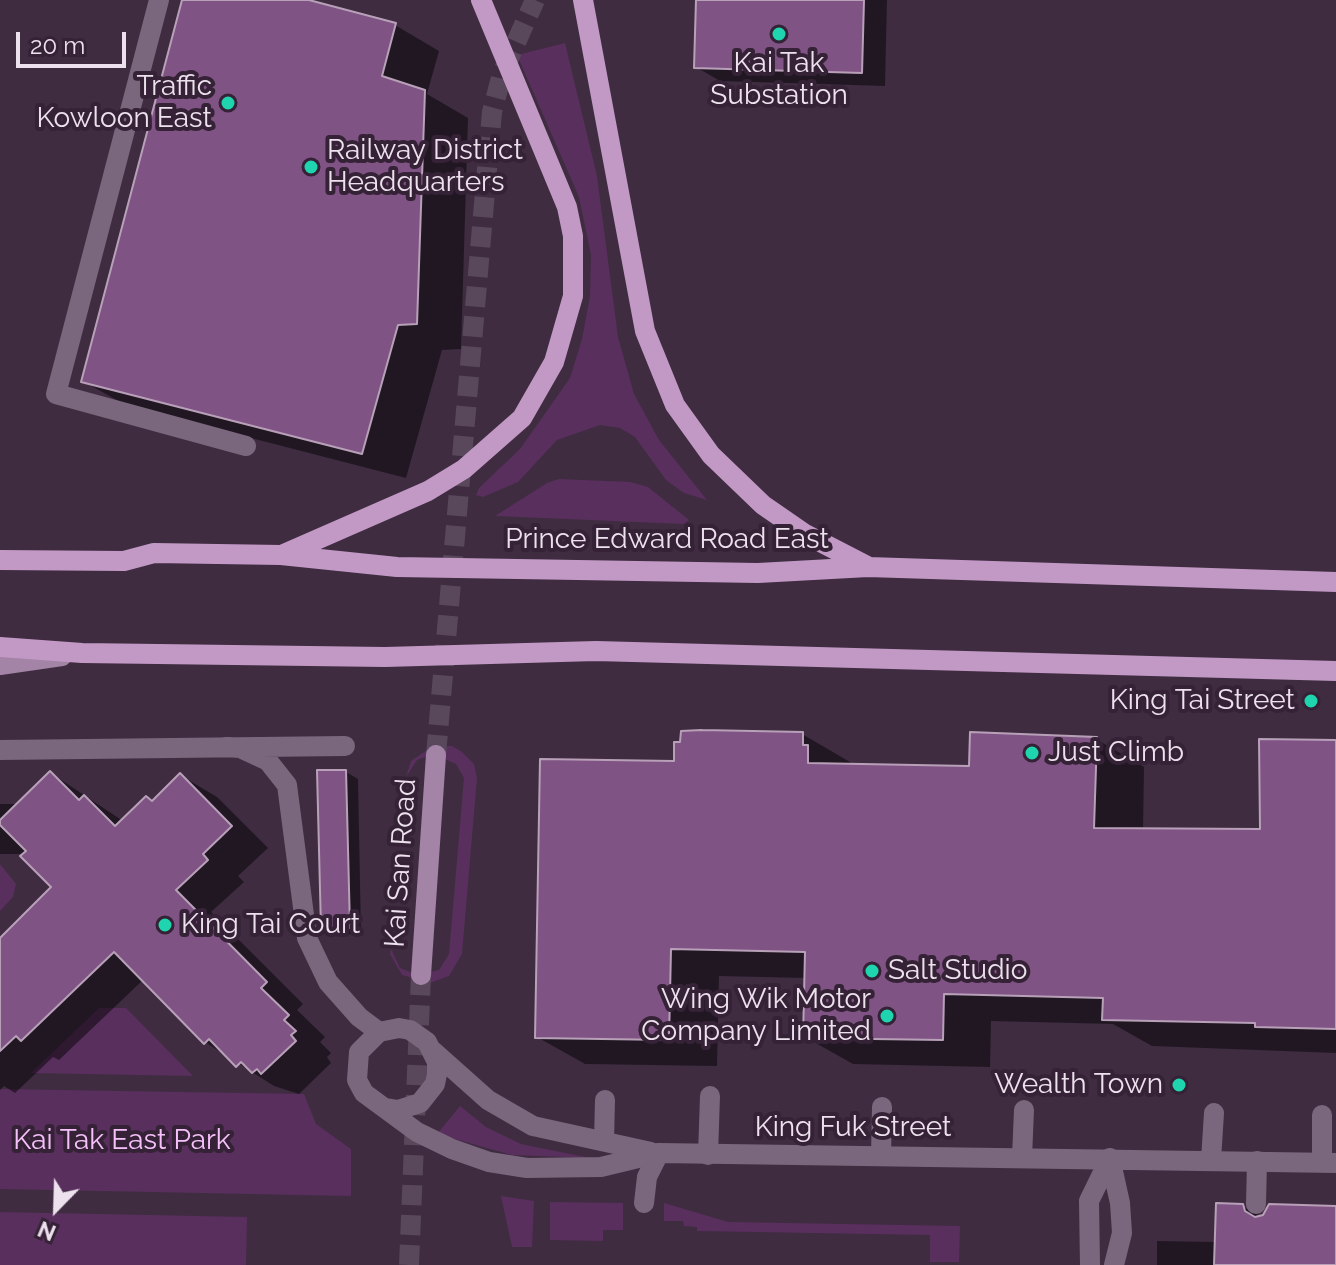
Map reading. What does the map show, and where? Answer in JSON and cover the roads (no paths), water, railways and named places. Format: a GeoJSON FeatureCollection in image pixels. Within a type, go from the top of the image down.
{"type":"FeatureCollection","features":[{"type":"Feature","properties":{"kind":"main road"},"geometry":{"type":"LineString","coordinates":[[281,555],[428,491],[464,469],[522,418],[554,362],[573,296],[570,222],[557,176],[481,0]]}},
{"type":"Feature","properties":{"kind":"main road"},"geometry":{"type":"LineString","coordinates":[[583,0],[645,331],[675,405],[711,455],[763,505],[805,534],[868,567]]}},
{"type":"Feature","properties":{"kind":"main road","name":"Prince Edward Road East"},"geometry":{"type":"LineString","coordinates":[[0,560],[124,561],[154,553],[281,555],[397,567],[758,573],[868,567],[1336,582]]}},
{"type":"Feature","properties":{"kind":"main road"},"geometry":{"type":"LineString","coordinates":[[0,647],[82,653],[385,657],[596,651],[1336,671]]}},
{"type":"Feature","properties":{"kind":"main road"},"geometry":{"type":"LineString","coordinates":[[0,665],[82,653]]}},
{"type":"Feature","properties":{"kind":"main road","name":"Kai San Road"},"geometry":{"type":"LineString","coordinates":[[421,975],[436,755]]}},
{"type":"Feature","properties":{"kind":"street"},"geometry":{"type":"LineString","coordinates":[[159,0],[56,394],[246,446]]}},
{"type":"Feature","properties":{"kind":"street"},"geometry":{"type":"LineString","coordinates":[[0,750],[345,746]]}},
{"type":"Feature","properties":{"kind":"street"},"geometry":{"type":"LineString","coordinates":[[226,747],[240,748],[268,761],[287,785],[307,938],[328,982],[359,1017],[379,1032],[410,1030],[508,1114],[560,1134],[659,1153],[647,1177],[644,1203]]}},
{"type":"Feature","properties":{"kind":"street","name":"King Fuk Street"},"geometry":{"type":"LineString","coordinates":[[379,1032],[359,1052],[356,1066],[364,1093],[417,1132],[452,1149],[514,1166],[601,1167],[659,1153],[1329,1163]]}},
{"type":"Feature","properties":{"kind":"street"},"geometry":{"type":"LineString","coordinates":[[386,1108],[409,1107],[428,1094],[437,1074],[433,1051]]}},
{"type":"Feature","properties":{"kind":"street"},"geometry":{"type":"LineString","coordinates":[[708,1155],[710,1096]]}},
{"type":"Feature","properties":{"kind":"street"},"geometry":{"type":"LineString","coordinates":[[604,1141],[605,1100]]}},
{"type":"Feature","properties":{"kind":"street"},"geometry":{"type":"LineString","coordinates":[[881,1156],[882,1107]]}},
{"type":"Feature","properties":{"kind":"street"},"geometry":{"type":"LineString","coordinates":[[1022,1157],[1024,1110]]}},
{"type":"Feature","properties":{"kind":"street"},"geometry":{"type":"LineString","coordinates":[[1211,1160],[1214,1113]]}},
{"type":"Feature","properties":{"kind":"street"},"geometry":{"type":"LineString","coordinates":[[1322,1115],[1329,1163]]}},
{"type":"Feature","properties":{"kind":"street"},"geometry":{"type":"LineString","coordinates":[[1090,1265],[1089,1201],[1110,1158]]}},
{"type":"Feature","properties":{"kind":"street"},"geometry":{"type":"LineString","coordinates":[[1110,1158],[1120,1203],[1122,1233],[1114,1265]]}},
{"type":"Feature","properties":{"kind":"street"},"geometry":{"type":"LineString","coordinates":[[1256,1204],[1257,1161]]}},
{"type":"Feature","properties":{"kind":"tunnel"},"geometry":{"type":"LineString","coordinates":[[436,755],[492,112],[502,74],[535,0]]}},
{"type":"Feature","properties":{"kind":"tunnel"},"geometry":{"type":"LineString","coordinates":[[409,1265],[421,975]]}},
{"type":"Feature","properties":{"kind":"place","name":"Kai Tak Substation"},"geometry":{"type":"Point","coordinates":[779,34]}},
{"type":"Feature","properties":{"kind":"place","name":"Traffic Kowloon East"},"geometry":{"type":"Point","coordinates":[228,103]}},
{"type":"Feature","properties":{"kind":"place","name":"Railway District Headquarters"},"geometry":{"type":"Point","coordinates":[311,167]}},
{"type":"Feature","properties":{"kind":"place","name":"King Tai Street"},"geometry":{"type":"Point","coordinates":[1311,701]}},
{"type":"Feature","properties":{"kind":"place","name":"Just Climb"},"geometry":{"type":"Point","coordinates":[1032,753]}},
{"type":"Feature","properties":{"kind":"place","name":"King Tai Court"},"geometry":{"type":"Point","coordinates":[165,925]}},
{"type":"Feature","properties":{"kind":"place","name":"Salt Studio"},"geometry":{"type":"Point","coordinates":[872,971]}},
{"type":"Feature","properties":{"kind":"place","name":"Wing Wik Motor Company Limited"},"geometry":{"type":"Point","coordinates":[887,1016]}},
{"type":"Feature","properties":{"kind":"place","name":"Wealth Town"},"geometry":{"type":"Point","coordinates":[1179,1085]}},
{"type":"Feature","properties":{"kind":"park label","name":"Kai Tak East Park"},"geometry":{"type":"Point","coordinates":[122,1141]}}]}
